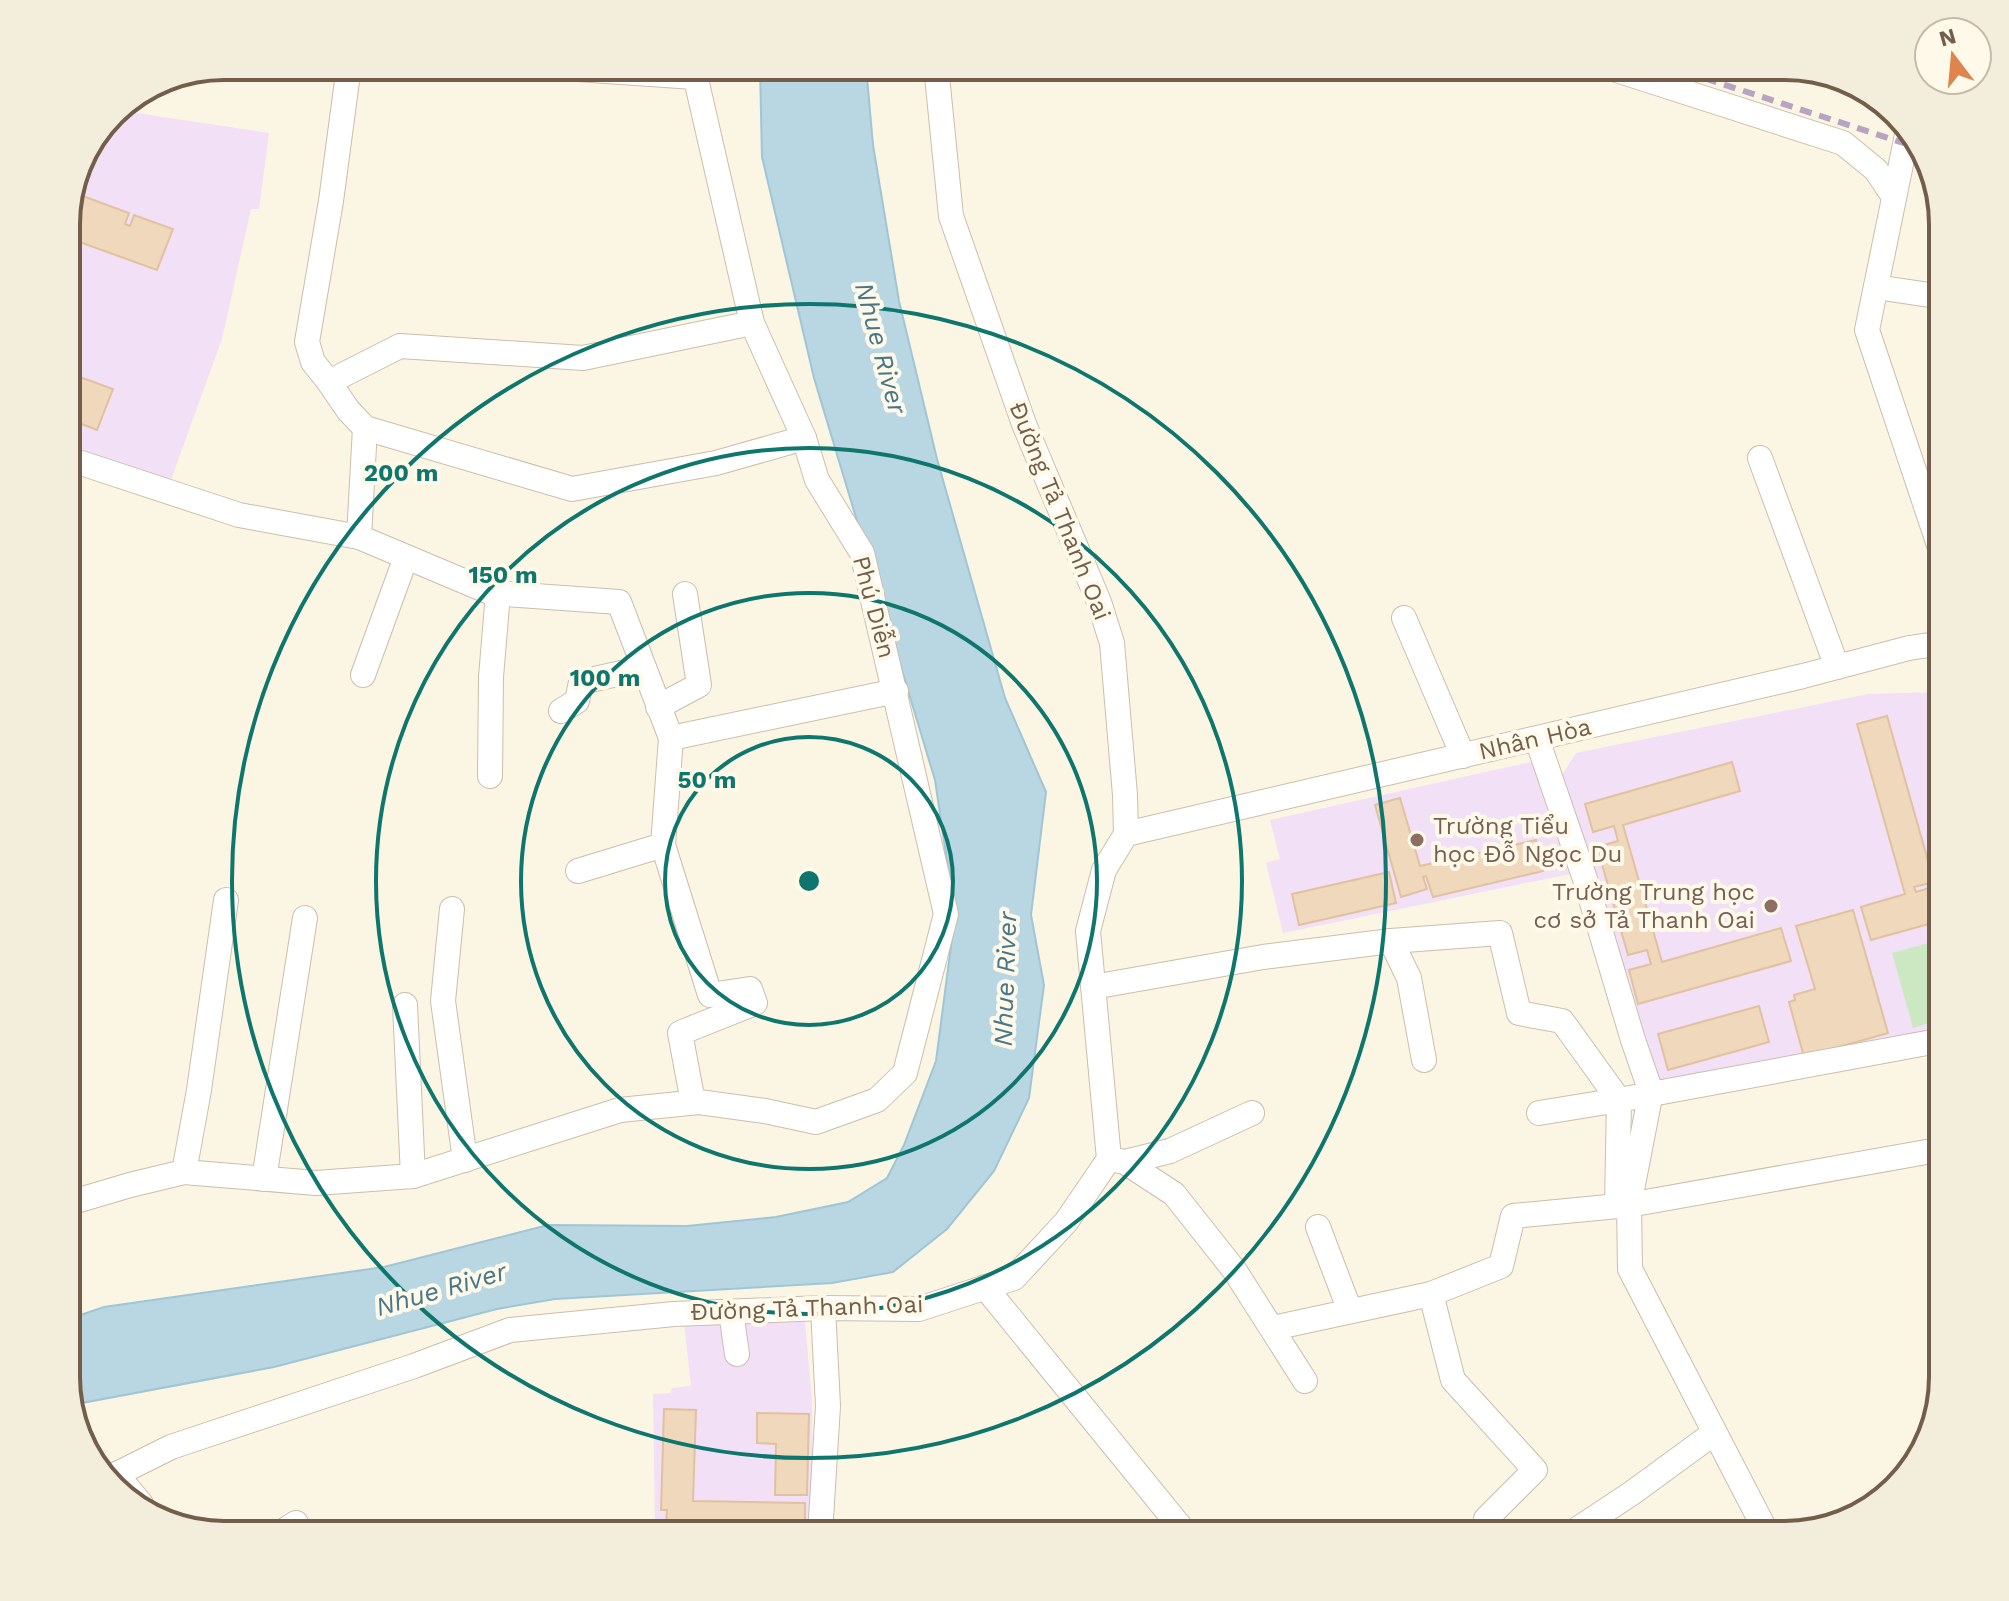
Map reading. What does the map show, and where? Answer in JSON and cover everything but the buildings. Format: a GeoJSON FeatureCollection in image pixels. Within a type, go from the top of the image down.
{"type":"FeatureCollection","features":[{"type":"Feature","properties":{"kind":"street"},"geometry":{"type":"LineString","coordinates":[[347,80],[307,342],[313,362],[365,428],[572,489],[716,463],[804,438]]}},
{"type":"Feature","properties":{"kind":"street","name":"Phú Diễn"},"geometry":{"type":"LineString","coordinates":[[693,1102],[765,1111],[816,1122],[877,1100],[905,1073],[946,914],[862,553],[817,480],[804,438],[752,323],[695,80]]}},
{"type":"Feature","properties":{"kind":"street","name":"Đường Tả Thanh Oai"},"geometry":{"type":"LineString","coordinates":[[937,80],[951,216],[1024,424],[1099,602],[1112,643],[1126,834]]}},
{"type":"Feature","properties":{"kind":"street"},"geometry":{"type":"LineString","coordinates":[[1647,80],[1843,143],[1876,170],[1894,197]]}},
{"type":"Feature","properties":{"kind":"street"},"geometry":{"type":"LineString","coordinates":[[1905,144],[1867,330],[1929,515]]}},
{"type":"Feature","properties":{"kind":"street"},"geometry":{"type":"LineString","coordinates":[[1876,287],[1929,295]]}},
{"type":"Feature","properties":{"kind":"street"},"geometry":{"type":"LineString","coordinates":[[329,382],[400,346],[583,358],[752,323]]}},
{"type":"Feature","properties":{"kind":"street"},"geometry":{"type":"LineString","coordinates":[[359,537],[365,428]]}},
{"type":"Feature","properties":{"kind":"street"},"geometry":{"type":"LineString","coordinates":[[1760,458],[1837,667]]}},
{"type":"Feature","properties":{"kind":"street"},"geometry":{"type":"LineString","coordinates":[[80,463],[239,515],[359,537],[492,593],[619,602],[671,738],[663,845],[710,995],[750,989],[755,1003],[680,1033],[693,1102],[620,1110],[413,1176],[316,1183],[184,1172],[80,1200]]}},
{"type":"Feature","properties":{"kind":"street"},"geometry":{"type":"LineString","coordinates":[[363,675],[406,557]]}},
{"type":"Feature","properties":{"kind":"street"},"geometry":{"type":"LineString","coordinates":[[490,776],[491,677],[498,593]]}},
{"type":"Feature","properties":{"kind":"street"},"geometry":{"type":"LineString","coordinates":[[658,707],[699,685],[685,594]]}},
{"type":"Feature","properties":{"kind":"street"},"geometry":{"type":"LineString","coordinates":[[1404,618],[1463,756]]}},
{"type":"Feature","properties":{"kind":"street","name":"Nhân Hòa"},"geometry":{"type":"LineString","coordinates":[[1126,834],[1929,645]]}},
{"type":"Feature","properties":{"kind":"street"},"geometry":{"type":"LineString","coordinates":[[561,711],[577,701],[581,682],[644,668]]}},
{"type":"Feature","properties":{"kind":"street"},"geometry":{"type":"LineString","coordinates":[[671,738],[896,691]]}},
{"type":"Feature","properties":{"kind":"street"},"geometry":{"type":"LineString","coordinates":[[1537,739],[1585,879],[1651,1092],[1623,1206]]}},
{"type":"Feature","properties":{"kind":"street"},"geometry":{"type":"LineString","coordinates":[[1117,1161],[1088,931],[1104,870],[1126,834]]}},
{"type":"Feature","properties":{"kind":"street"},"geometry":{"type":"LineString","coordinates":[[578,871],[663,845]]}},
{"type":"Feature","properties":{"kind":"street"},"geometry":{"type":"LineString","coordinates":[[184,1172],[226,900]]}},
{"type":"Feature","properties":{"kind":"street"},"geometry":{"type":"LineString","coordinates":[[452,909],[443,1001],[465,1160]]}},
{"type":"Feature","properties":{"kind":"street"},"geometry":{"type":"LineString","coordinates":[[264,1179],[305,918]]}},
{"type":"Feature","properties":{"kind":"street"},"geometry":{"type":"LineString","coordinates":[[1093,987],[1263,957],[1391,941],[1500,933],[1519,1013],[1562,1021],[1619,1100],[1623,1206],[1630,1269],[1761,1521]]}},
{"type":"Feature","properties":{"kind":"street"},"geometry":{"type":"LineString","coordinates":[[1391,941],[1409,978],[1424,1060]]}},
{"type":"Feature","properties":{"kind":"street"},"geometry":{"type":"LineString","coordinates":[[405,1005],[413,1176]]}},
{"type":"Feature","properties":{"kind":"street"},"geometry":{"type":"LineString","coordinates":[[1539,1113],[1929,1042]]}},
{"type":"Feature","properties":{"kind":"street"},"geometry":{"type":"LineString","coordinates":[[1117,1161],[1170,1151],[1252,1113]]}},
{"type":"Feature","properties":{"kind":"street"},"geometry":{"type":"LineString","coordinates":[[1273,1328],[1431,1294],[1501,1266],[1513,1216],[1623,1206],[1929,1151]]}},
{"type":"Feature","properties":{"kind":"street"},"geometry":{"type":"LineString","coordinates":[[1117,1161],[1174,1194],[1235,1271],[1305,1381]]}},
{"type":"Feature","properties":{"kind":"street","name":"Đường Tả Thanh Oai"},"geometry":{"type":"LineString","coordinates":[[117,1473],[171,1447],[414,1366],[510,1330],[674,1314],[823,1308],[919,1309],[1014,1278],[1117,1161]]}},
{"type":"Feature","properties":{"kind":"street"},"geometry":{"type":"LineString","coordinates":[[1318,1227],[1350,1311]]}},
{"type":"Feature","properties":{"kind":"street"},"geometry":{"type":"LineString","coordinates":[[985,1287],[1176,1521]]}},
{"type":"Feature","properties":{"kind":"street"},"geometry":{"type":"LineString","coordinates":[[1431,1294],[1453,1380],[1535,1470],[1486,1519]]}},
{"type":"Feature","properties":{"kind":"street"},"geometry":{"type":"LineString","coordinates":[[821,1521],[828,1406],[823,1308]]}},
{"type":"Feature","properties":{"kind":"street"},"geometry":{"type":"LineString","coordinates":[[731,1312],[737,1354]]}},
{"type":"Feature","properties":{"kind":"street"},"geometry":{"type":"LineString","coordinates":[[1590,1521],[1714,1433]]}},
{"type":"Feature","properties":{"kind":"shaded area"},"geometry":{"type":"Polygon","coordinates":[[[133,113],[269,133],[259,209],[251,209],[222,339],[169,485],[80,453],[81,205],[91,169],[104,144],[133,113]]]}},
{"type":"Feature","properties":{"kind":"shaded area","name":"Trường Trung học cơ sở Tả Thanh Oai"},"geometry":{"type":"Polygon","coordinates":[[[1929,692],[1929,1037],[1662,1086],[1653,1080],[1560,778],[1576,753],[1868,694],[1929,692]]]}},
{"type":"Feature","properties":{"kind":"shaded area","name":"Trường Tiểu học Đỗ Ngọc Du"},"geometry":{"type":"Polygon","coordinates":[[[1535,761],[1570,874],[1283,933],[1266,863],[1280,859],[1270,820],[1535,761]]]}},
{"type":"Feature","properties":{"kind":"shaded area"},"geometry":{"type":"Polygon","coordinates":[[[805,1322],[812,1400],[813,1521],[655,1521],[653,1394],[670,1393],[672,1388],[691,1386],[684,1323],[805,1322]]]}},
{"type":"Feature","properties":{"kind":"green space"},"geometry":{"type":"Polygon","coordinates":[[[1929,943],[1929,1023],[1913,1028],[1892,953],[1929,943]]]}},
{"type":"Feature","properties":{"kind":"water","name":"Nhue River"},"geometry":{"type":"Polygon","coordinates":[[[760,80],[867,80],[873,145],[899,301],[937,459],[1005,698],[1046,792],[1031,915],[1044,985],[1029,1098],[994,1171],[947,1229],[893,1272],[832,1283],[555,1299],[497,1309],[274,1367],[83,1403],[80,1315],[104,1307],[384,1267],[548,1225],[687,1226],[776,1217],[848,1202],[887,1178],[904,1145],[936,1061],[955,915],[935,780],[814,378],[762,157],[760,80]]]}},
{"type":"Feature","properties":{"kind":"railway"},"geometry":{"type":"LineString","coordinates":[[1710,80],[1904,143]]}},
{"type":"Feature","properties":{"kind":"place","name":"Trường Tiểu học Đỗ Ngọc Du"},"geometry":{"type":"Point","coordinates":[1417,840]}},
{"type":"Feature","properties":{"kind":"place","name":"Trường Trung học cơ sở Tả Thanh Oai"},"geometry":{"type":"Point","coordinates":[1771,906]}}]}
